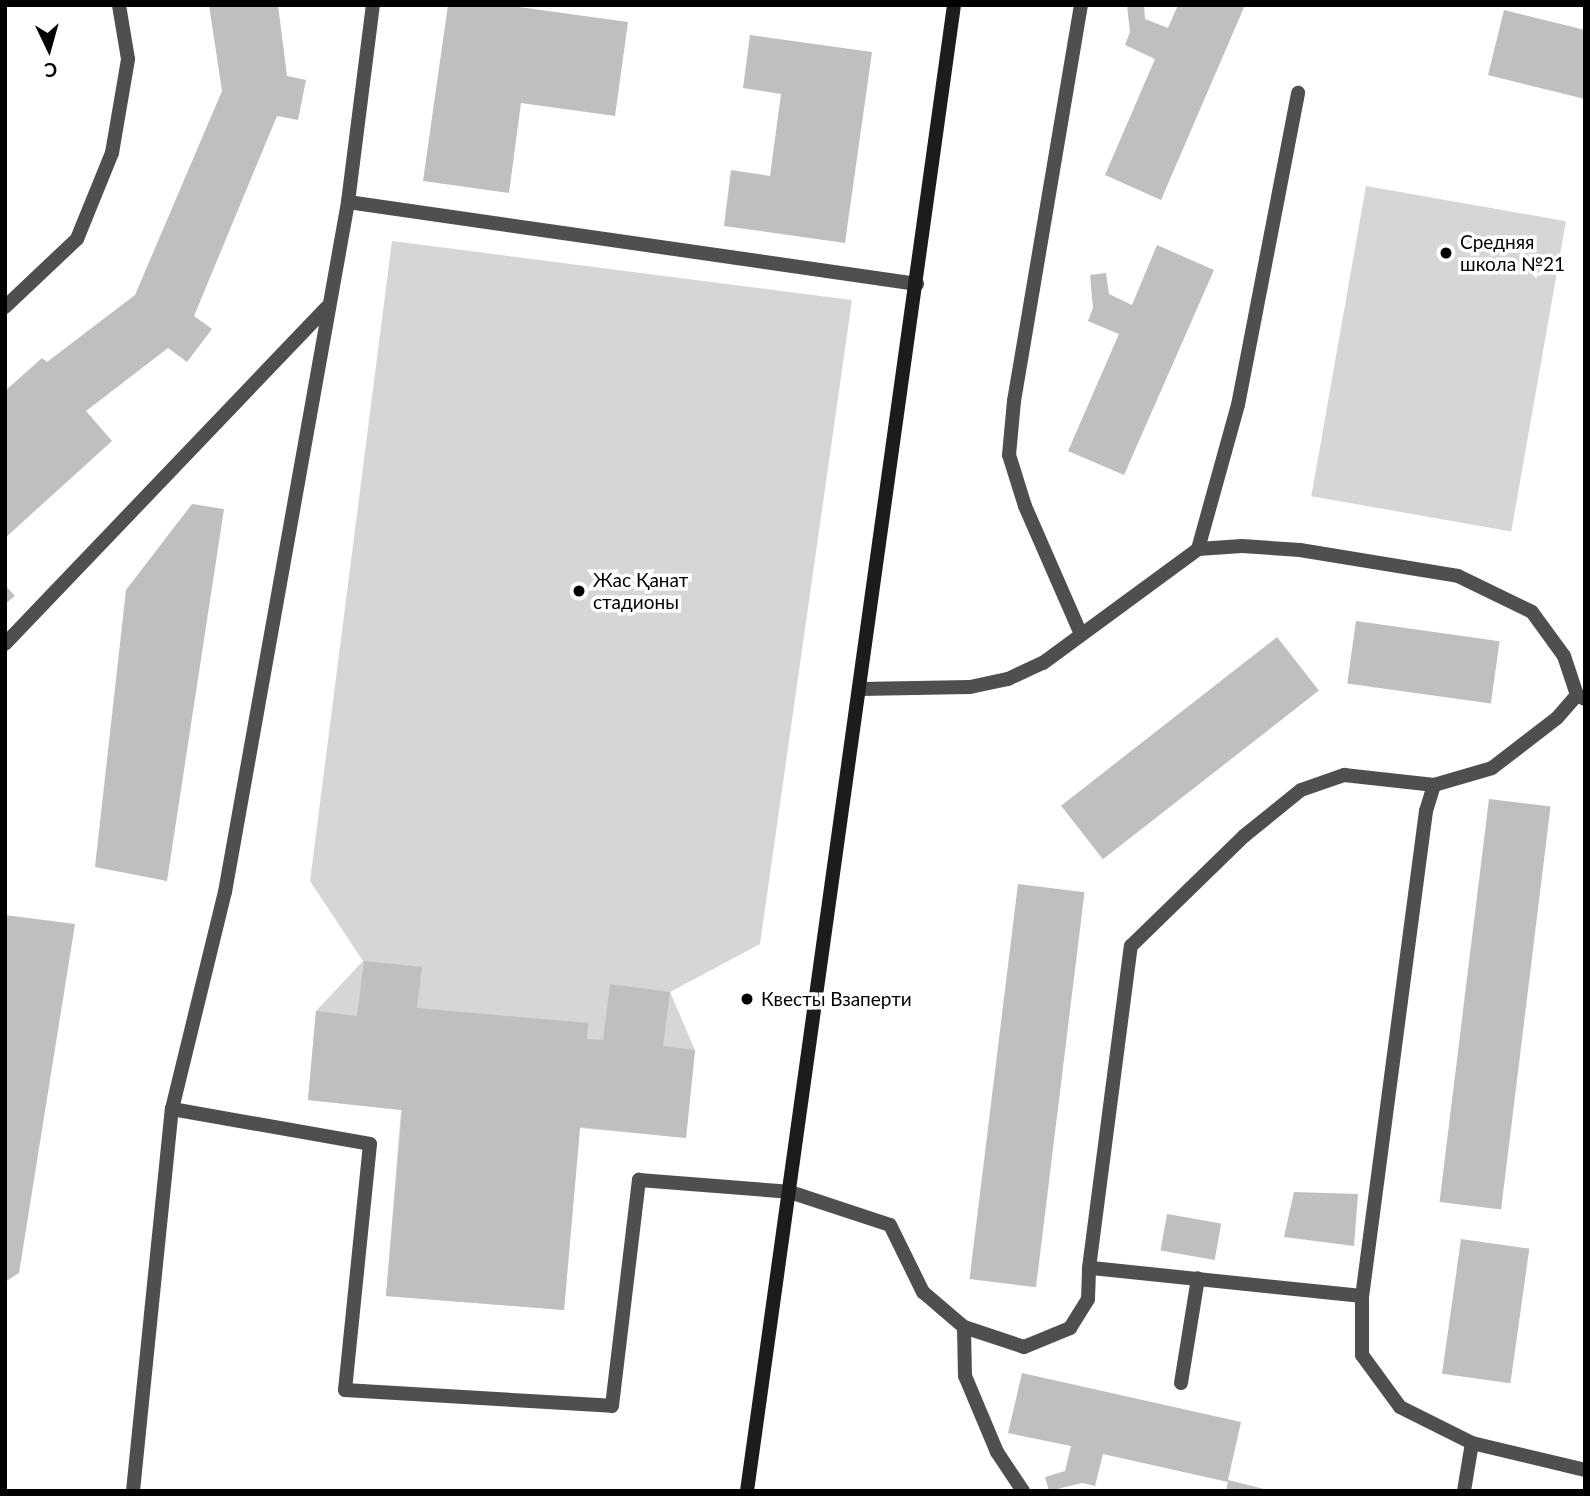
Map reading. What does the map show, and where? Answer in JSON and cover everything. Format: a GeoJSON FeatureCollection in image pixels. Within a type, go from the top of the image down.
{"type":"FeatureCollection","features":[{"type":"Feature","properties":{"kind":"street"},"geometry":{"type":"LineString","coordinates":[[5,307],[77,239],[112,153],[128,60],[119,5]]}},
{"type":"Feature","properties":{"kind":"street"},"geometry":{"type":"LineString","coordinates":[[133,1491],[172,1109],[225,892],[327,307],[348,202],[373,5]]}},
{"type":"Feature","properties":{"kind":"street"},"geometry":{"type":"LineString","coordinates":[[747,1491],[954,5]]}},
{"type":"Feature","properties":{"kind":"street"},"geometry":{"type":"LineString","coordinates":[[1080,632],[1025,506],[1009,454],[1016,389],[1081,5]]}},
{"type":"Feature","properties":{"kind":"street"},"geometry":{"type":"LineString","coordinates":[[1198,549],[1238,405],[1298,93]]}},
{"type":"Feature","properties":{"kind":"street"},"geometry":{"type":"LineString","coordinates":[[348,202],[917,284]]}},
{"type":"Feature","properties":{"kind":"street"},"geometry":{"type":"LineString","coordinates":[[5,644],[327,307]]}},
{"type":"Feature","properties":{"kind":"street"},"geometry":{"type":"LineString","coordinates":[[172,1109],[370,1144],[345,1390],[612,1406],[639,1180],[790,1192],[890,1225],[923,1292],[964,1327],[1024,1347],[1070,1328],[1088,1299],[1089,1268],[1132,946],[1244,836],[1301,790],[1344,775],[1434,785],[1493,768],[1581,697],[1564,656],[1532,612],[1458,576],[1300,550],[1198,549],[1080,632],[1043,663],[1007,679],[970,687],[860,689]]}},
{"type":"Feature","properties":{"kind":"street"},"geometry":{"type":"LineString","coordinates":[[1434,785],[1426,811],[1362,1296],[1362,1355],[1401,1406],[1472,1443],[1585,1470]]}},
{"type":"Feature","properties":{"kind":"street"},"geometry":{"type":"LineString","coordinates":[[1089,1268],[1362,1296]]}},
{"type":"Feature","properties":{"kind":"street"},"geometry":{"type":"LineString","coordinates":[[1181,1383],[1198,1278]]}},
{"type":"Feature","properties":{"kind":"street"},"geometry":{"type":"LineString","coordinates":[[964,1327],[965,1376],[997,1452],[1023,1491]]}},
{"type":"Feature","properties":{"kind":"street"},"geometry":{"type":"LineString","coordinates":[[1464,1491],[1472,1443]]}},
{"type":"Feature","properties":{"kind":"shaded area"},"geometry":{"type":"Polygon","coordinates":[[[1366,186],[1566,221],[1511,531],[1311,496],[1366,186]]]}},
{"type":"Feature","properties":{"kind":"shaded area","name":"Жас Қанат стадионы"},"geometry":{"type":"Polygon","coordinates":[[[392,241],[852,300],[760,944],[670,992],[695,1050],[686,1138],[580,1128],[564,1310],[386,1296],[401,1110],[308,1100],[316,1011],[363,961],[310,881],[392,241]]]}},
{"type":"Feature","properties":{"kind":"building"},"geometry":{"type":"Polygon","coordinates":[[[209,5],[278,5],[287,76],[306,80],[298,120],[277,116],[194,316],[212,329],[187,362],[168,348],[86,411],[112,441],[5,538],[5,391],[42,358],[47,362],[135,295],[222,91],[209,5]]]}},
{"type":"Feature","properties":{"kind":"building"},"geometry":{"type":"Polygon","coordinates":[[[448,5],[505,5],[628,22],[615,116],[521,103],[509,193],[423,181],[448,5]]]}},
{"type":"Feature","properties":{"kind":"building"},"geometry":{"type":"Polygon","coordinates":[[[1127,5],[1144,5],[1145,19],[1168,28],[1178,5],[1245,5],[1161,200],[1105,175],[1155,59],[1125,45],[1130,32],[1127,5]]]}},
{"type":"Feature","properties":{"kind":"building"},"geometry":{"type":"Polygon","coordinates":[[[1504,10],[1585,30],[1585,99],[1488,75],[1504,10]]]}},
{"type":"Feature","properties":{"kind":"building"},"geometry":{"type":"Polygon","coordinates":[[[750,35],[872,52],[845,243],[724,226],[731,170],[770,176],[781,94],[743,88],[750,35]]]}},
{"type":"Feature","properties":{"kind":"building"},"geometry":{"type":"Polygon","coordinates":[[[1157,245],[1214,270],[1124,475],[1068,451],[1119,334],[1088,321],[1093,308],[1090,275],[1106,273],[1109,294],[1132,305],[1157,245]]]}},
{"type":"Feature","properties":{"kind":"building"},"geometry":{"type":"Polygon","coordinates":[[[192,504],[224,509],[167,881],[95,867],[126,590],[192,504]]]}},
{"type":"Feature","properties":{"kind":"building"},"geometry":{"type":"Polygon","coordinates":[[[5,585],[15,596],[5,604],[5,585]]]}},
{"type":"Feature","properties":{"kind":"building"},"geometry":{"type":"Polygon","coordinates":[[[1356,621],[1500,641],[1491,704],[1347,683],[1356,621]]]}},
{"type":"Feature","properties":{"kind":"building"},"geometry":{"type":"Polygon","coordinates":[[[1277,637],[1319,691],[1103,859],[1061,806],[1277,637]]]}},
{"type":"Feature","properties":{"kind":"building"},"geometry":{"type":"Polygon","coordinates":[[[1489,799],[1551,807],[1501,1210],[1440,1202],[1489,799]]]}},
{"type":"Feature","properties":{"kind":"building"},"geometry":{"type":"Polygon","coordinates":[[[1018,884],[1085,892],[1036,1287],[969,1279],[1018,884]]]}},
{"type":"Feature","properties":{"kind":"building"},"geometry":{"type":"Polygon","coordinates":[[[5,915],[75,924],[19,1273],[5,1282],[5,915]]]}},
{"type":"Feature","properties":{"kind":"building"},"geometry":{"type":"Polygon","coordinates":[[[364,961],[422,967],[417,1008],[588,1023],[587,1039],[603,1040],[610,984],[670,992],[663,1046],[695,1050],[686,1138],[580,1127],[564,1310],[386,1296],[402,1110],[308,1100],[316,1011],[357,1016],[364,961]]]}},
{"type":"Feature","properties":{"kind":"building"},"geometry":{"type":"Polygon","coordinates":[[[1294,1192],[1358,1194],[1354,1246],[1284,1237],[1294,1192]]]}},
{"type":"Feature","properties":{"kind":"building"},"geometry":{"type":"Polygon","coordinates":[[[1167,1214],[1221,1224],[1215,1260],[1161,1250],[1167,1214]]]}},
{"type":"Feature","properties":{"kind":"building"},"geometry":{"type":"Polygon","coordinates":[[[1461,1239],[1529,1249],[1510,1383],[1442,1374],[1461,1239]]]}},
{"type":"Feature","properties":{"kind":"building"},"geometry":{"type":"Polygon","coordinates":[[[1022,1373],[1241,1422],[1228,1480],[1272,1491],[1226,1491],[1228,1482],[1103,1454],[1095,1486],[1082,1483],[1049,1491],[1045,1477],[1065,1471],[1071,1446],[1008,1433],[1022,1373]]]}},
{"type":"Feature","properties":{"kind":"place","name":"Средняя школа №21"},"geometry":{"type":"Point","coordinates":[1446,253]}},
{"type":"Feature","properties":{"kind":"place","name":"Жас Қанат стадионы"},"geometry":{"type":"Point","coordinates":[579,591]}},
{"type":"Feature","properties":{"kind":"place","name":"Квесты Взаперти"},"geometry":{"type":"Point","coordinates":[747,999]}}]}
